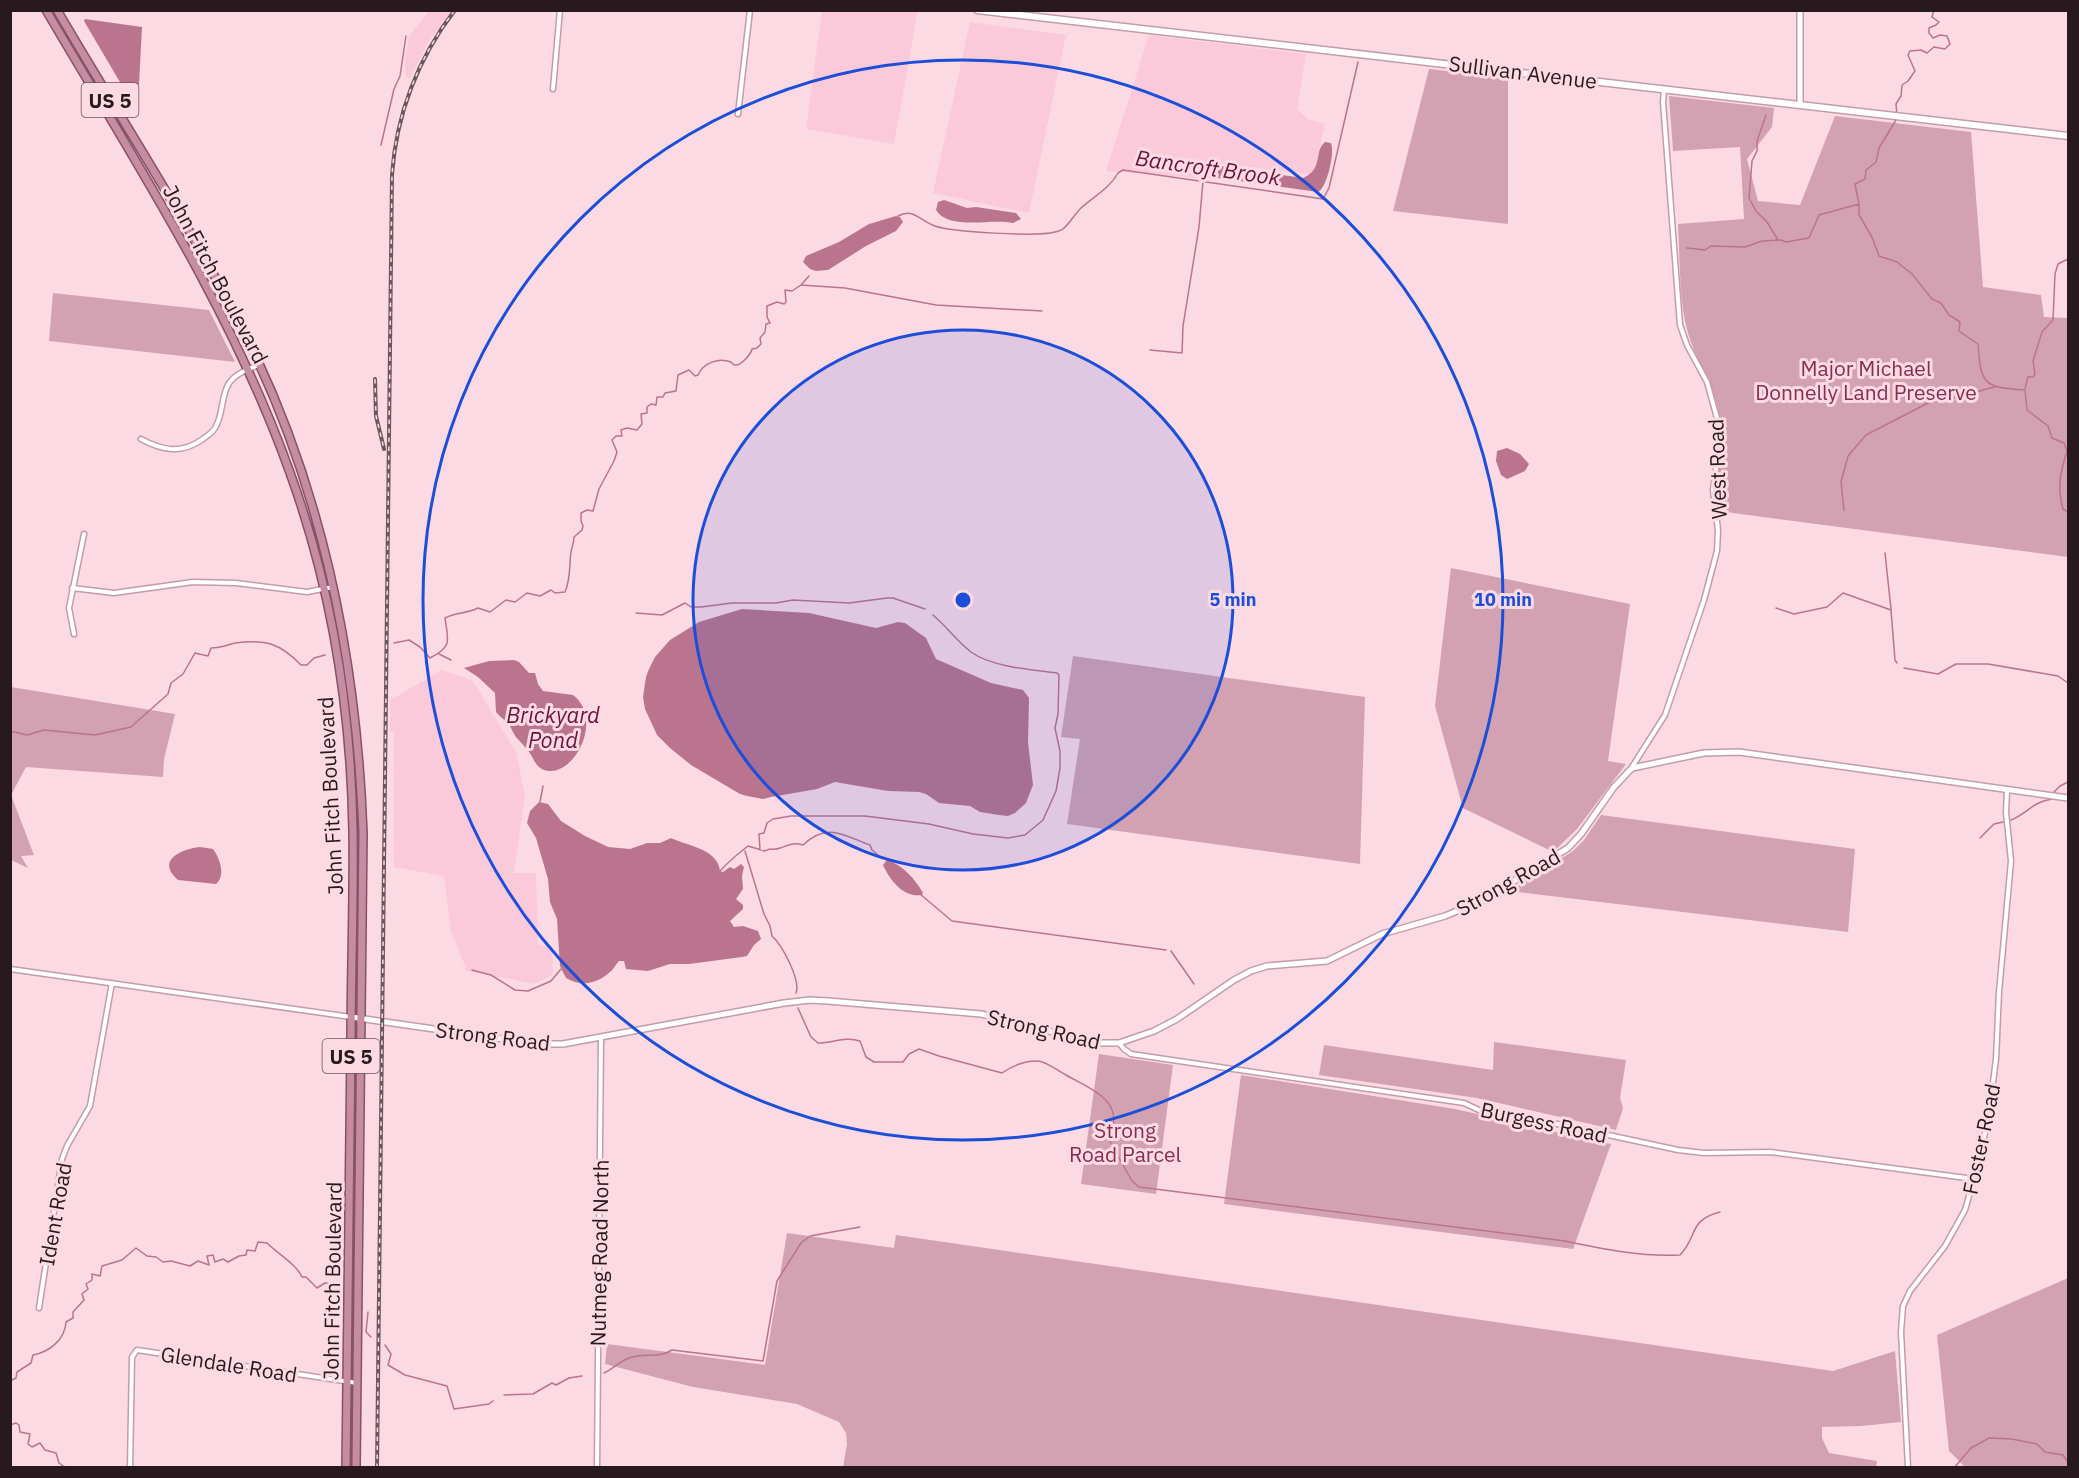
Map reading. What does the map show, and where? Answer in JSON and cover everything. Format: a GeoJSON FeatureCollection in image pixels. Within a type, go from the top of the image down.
{"type":"FeatureCollection","features":[{"type":"Feature","properties":{"kind":"highway","name":"John Fitch Boulevard"},"geometry":{"type":"LineString","coordinates":[[46,10],[206,282],[249,368],[289,469],[308,530],[334,642],[346,730],[353,830],[346,1467]]}},
{"type":"Feature","properties":{"kind":"highway","name":"John Fitch Boulevard"},"geometry":{"type":"LineString","coordinates":[[57,10],[200,251],[259,364],[298,465],[318,527],[333,587],[345,647],[357,730],[363,832],[356,1467]]}},
{"type":"Feature","properties":{"kind":"highway"},"geometry":{"type":"LineString","coordinates":[[154,193],[163,188]]}},
{"type":"Feature","properties":{"kind":"highway"},"geometry":{"type":"LineString","coordinates":[[289,469],[298,465]]}},
{"type":"Feature","properties":{"kind":"highway"},"geometry":{"type":"LineString","coordinates":[[308,530],[318,527]]}},
{"type":"Feature","properties":{"kind":"highway"},"geometry":{"type":"LineString","coordinates":[[346,730],[357,730]]}},
{"type":"Feature","properties":{"kind":"main road","name":"Sullivan Avenue"},"geometry":{"type":"LineString","coordinates":[[977,10],[2068,136]]}},
{"type":"Feature","properties":{"kind":"street"},"geometry":{"type":"LineString","coordinates":[[553,89],[560,10]]}},
{"type":"Feature","properties":{"kind":"street"},"geometry":{"type":"LineString","coordinates":[[738,114],[750,10]]}},
{"type":"Feature","properties":{"kind":"street"},"geometry":{"type":"LineString","coordinates":[[1800,10],[1800,105]]}},
{"type":"Feature","properties":{"kind":"street","name":"West Road"},"geometry":{"type":"LineString","coordinates":[[1632,768],[1665,715],[1715,564],[1718,540],[1713,490],[1718,454],[1717,418],[1707,382],[1687,345],[1680,325],[1664,89]]}},
{"type":"Feature","properties":{"kind":"street"},"geometry":{"type":"LineString","coordinates":[[141,439],[152,445],[170,449],[180,450],[193,447],[215,429],[228,383],[249,368],[259,364]]}},
{"type":"Feature","properties":{"kind":"street"},"geometry":{"type":"LineString","coordinates":[[74,634],[69,608],[84,534]]}},
{"type":"Feature","properties":{"kind":"street"},"geometry":{"type":"LineString","coordinates":[[72,588],[114,593],[193,582],[304,592],[333,587]]}},
{"type":"Feature","properties":{"kind":"street"},"geometry":{"type":"LineString","coordinates":[[1632,768],[1704,753],[1739,752],[2068,798]]}},
{"type":"Feature","properties":{"kind":"street","name":"Strong Road"},"geometry":{"type":"LineString","coordinates":[[10,969],[537,1044],[563,1044],[602,1038],[810,1000],[975,1013],[1097,1043],[1119,1043],[1154,1031],[1177,1019],[1251,971],[1268,966],[1327,961],[1382,934],[1453,914],[1481,901],[1568,848],[1581,834],[1614,787],[1632,768]]}},
{"type":"Feature","properties":{"kind":"street","name":"Foster Road"},"geometry":{"type":"LineString","coordinates":[[1908,1467],[1901,1332],[1904,1306],[1914,1285],[1936,1260],[1958,1224],[1968,1202],[1990,1106],[1996,1059],[1999,992],[2011,861],[2006,812],[2007,791]]}},
{"type":"Feature","properties":{"kind":"street","name":"Ident Road"},"geometry":{"type":"LineString","coordinates":[[39,1308],[62,1159],[90,1106],[112,983]]}},
{"type":"Feature","properties":{"kind":"street","name":"Nutmeg Road North"},"geometry":{"type":"LineString","coordinates":[[597,1467],[602,1038]]}},
{"type":"Feature","properties":{"kind":"street","name":"Burgess Road"},"geometry":{"type":"LineString","coordinates":[[1119,1043],[1131,1054],[1464,1103],[1479,1110],[1508,1117],[1548,1122],[1678,1150],[1704,1153],[1770,1152],[1974,1179]]}},
{"type":"Feature","properties":{"kind":"street","name":"Glendale Road"},"geometry":{"type":"LineString","coordinates":[[130,1467],[132,1357],[137,1350],[357,1383]]}},
{"type":"Feature","properties":{"kind":"shaded area"},"geometry":{"type":"Polygon","coordinates":[[[429,11],[452,11],[429,41],[410,78],[406,76],[405,60],[409,36],[429,11]]]}},
{"type":"Feature","properties":{"kind":"shaded area"},"geometry":{"type":"Polygon","coordinates":[[[822,11],[916,11],[894,144],[806,129],[822,11]]]}},
{"type":"Feature","properties":{"kind":"shaded area"},"geometry":{"type":"Polygon","coordinates":[[[970,22],[1066,35],[1029,213],[933,193],[970,22]]]}},
{"type":"Feature","properties":{"kind":"shaded area"},"geometry":{"type":"Polygon","coordinates":[[[1149,35],[1306,54],[1297,109],[1309,120],[1325,124],[1313,175],[1221,164],[1203,178],[1106,171],[1149,35]]]}},
{"type":"Feature","properties":{"kind":"shaded area"},"geometry":{"type":"Polygon","coordinates":[[[442,670],[473,681],[516,752],[525,795],[514,873],[536,873],[538,945],[552,946],[553,974],[535,984],[467,971],[451,931],[444,876],[394,867],[394,732],[390,732],[390,700],[442,670]]]}},
{"type":"Feature","properties":{"kind":"green space"},"geometry":{"type":"Polygon","coordinates":[[[1429,69],[1508,78],[1508,224],[1393,211],[1429,69]]]}},
{"type":"Feature","properties":{"kind":"green space","name":"Major Michael Donnelly Land Preserve"},"geometry":{"type":"Polygon","coordinates":[[[1669,96],[1774,108],[1772,127],[1747,159],[1758,201],[1800,205],[1835,116],[1971,132],[1983,287],[2041,295],[2044,317],[2068,318],[2068,557],[1718,511],[1720,419],[1714,395],[1691,341],[1684,317],[1678,224],[1744,219],[1740,147],[1673,151],[1669,96]]]}},
{"type":"Feature","properties":{"kind":"green space"},"geometry":{"type":"Polygon","coordinates":[[[53,293],[209,310],[235,362],[49,341],[53,293]]]}},
{"type":"Feature","properties":{"kind":"green space"},"geometry":{"type":"Polygon","coordinates":[[[1451,568],[1630,604],[1608,761],[1626,764],[1577,829],[1553,852],[1463,808],[1435,706],[1451,568]]]}},
{"type":"Feature","properties":{"kind":"green space"},"geometry":{"type":"Polygon","coordinates":[[[1073,656],[1365,697],[1360,864],[1067,824],[1080,739],[1061,737],[1073,656]]]}},
{"type":"Feature","properties":{"kind":"green space"},"geometry":{"type":"Polygon","coordinates":[[[11,687],[175,714],[164,759],[163,777],[26,767],[11,795],[11,687]]]}},
{"type":"Feature","properties":{"kind":"green space"},"geometry":{"type":"Polygon","coordinates":[[[11,795],[34,855],[21,856],[28,868],[11,860],[11,795]]]}},
{"type":"Feature","properties":{"kind":"green space"},"geometry":{"type":"Polygon","coordinates":[[[1601,815],[1855,849],[1848,932],[1510,891],[1573,851],[1584,840],[1601,815]]]}},
{"type":"Feature","properties":{"kind":"green space"},"geometry":{"type":"Polygon","coordinates":[[[1494,1042],[1626,1060],[1620,1098],[1623,1108],[1616,1130],[1477,1098],[1319,1075],[1324,1045],[1493,1070],[1494,1042]]]}},
{"type":"Feature","properties":{"kind":"green space","name":"Strong Road Parcel"},"geometry":{"type":"Polygon","coordinates":[[[1099,1054],[1173,1065],[1156,1194],[1081,1184],[1099,1054]]]}},
{"type":"Feature","properties":{"kind":"green space"},"geometry":{"type":"Polygon","coordinates":[[[1241,1075],[1455,1109],[1611,1144],[1573,1249],[1224,1204],[1241,1075]]]}},
{"type":"Feature","properties":{"kind":"green space"},"geometry":{"type":"Polygon","coordinates":[[[787,1233],[894,1248],[896,1235],[1833,1371],[1895,1351],[1901,1422],[1822,1427],[1822,1438],[1829,1453],[1877,1461],[1876,1468],[843,1468],[847,1444],[846,1433],[839,1422],[797,1404],[693,1387],[605,1364],[607,1344],[765,1365],[787,1233]]]}},
{"type":"Feature","properties":{"kind":"green space"},"geometry":{"type":"Polygon","coordinates":[[[2068,1278],[2068,1467],[1965,1467],[1949,1451],[1937,1335],[2068,1278]]]}},
{"type":"Feature","properties":{"kind":"water"},"geometry":{"type":"Polygon","coordinates":[[[85,19],[142,27],[139,85],[134,91],[126,92],[84,21],[85,19]]]}},
{"type":"Feature","properties":{"kind":"water"},"geometry":{"type":"Polygon","coordinates":[[[1325,142],[1331,143],[1331,161],[1327,177],[1318,192],[1217,178],[1212,175],[1214,169],[1221,166],[1303,178],[1314,170],[1319,151],[1325,142]]]}},
{"type":"Feature","properties":{"kind":"water"},"geometry":{"type":"Polygon","coordinates":[[[944,200],[967,208],[976,207],[1016,213],[1021,219],[1013,223],[950,220],[936,210],[938,202],[944,200]]]}},
{"type":"Feature","properties":{"kind":"water"},"geometry":{"type":"Polygon","coordinates":[[[896,216],[900,217],[903,222],[896,231],[866,246],[828,270],[816,271],[803,262],[806,256],[839,242],[869,224],[896,216]]]}},
{"type":"Feature","properties":{"kind":"water"},"geometry":{"type":"Polygon","coordinates":[[[1507,448],[1520,454],[1529,464],[1525,471],[1507,479],[1501,475],[1496,461],[1497,451],[1507,448]]]}},
{"type":"Feature","properties":{"kind":"water"},"geometry":{"type":"Polygon","coordinates":[[[742,609],[809,613],[876,628],[898,622],[905,623],[926,638],[936,659],[991,683],[1023,690],[1029,698],[1028,742],[1033,785],[1026,803],[1008,816],[980,812],[970,806],[939,803],[919,792],[888,791],[835,782],[817,789],[763,799],[740,794],[691,765],[657,735],[645,709],[643,697],[646,677],[655,657],[670,640],[699,622],[742,609]]]}},
{"type":"Feature","properties":{"kind":"water","name":"Brickyard Pond"},"geometry":{"type":"Polygon","coordinates":[[[514,660],[529,673],[535,673],[543,691],[573,695],[582,706],[586,719],[581,747],[564,767],[553,771],[538,766],[509,725],[496,712],[495,693],[464,668],[489,661],[514,660]]]}},
{"type":"Feature","properties":{"kind":"water"},"geometry":{"type":"Polygon","coordinates":[[[539,802],[548,804],[561,821],[608,847],[630,849],[647,843],[660,843],[671,838],[708,853],[718,864],[720,871],[723,872],[730,867],[734,869],[741,864],[744,867],[743,889],[736,899],[743,905],[743,909],[730,921],[734,927],[743,926],[758,931],[761,939],[747,956],[689,964],[670,964],[648,971],[626,969],[624,961],[619,961],[610,972],[594,982],[577,983],[566,978],[560,966],[557,919],[550,902],[548,879],[536,838],[527,823],[530,811],[539,802]]]}},
{"type":"Feature","properties":{"kind":"water"},"geometry":{"type":"Polygon","coordinates":[[[200,847],[213,849],[218,857],[221,876],[216,884],[178,880],[169,867],[170,861],[179,853],[200,847]]]}},
{"type":"Feature","properties":{"kind":"water"},"geometry":{"type":"Polygon","coordinates":[[[887,860],[908,873],[920,888],[922,895],[909,894],[898,887],[883,865],[887,860]]]}},
{"type":"Feature","properties":{"kind":"waterway"},"geometry":{"type":"LineString","coordinates":[[1897,115],[1896,104],[1901,96],[1902,85],[1915,71],[1908,55],[1910,51],[1921,50],[1927,53],[1934,47],[1945,49],[1950,44],[1947,36],[1940,35],[1933,38],[1929,33],[1929,28],[1939,22],[1932,17],[1934,10]]}},
{"type":"Feature","properties":{"kind":"waterway"},"geometry":{"type":"LineString","coordinates":[[381,145],[394,89],[400,76],[406,36]]}},
{"type":"Feature","properties":{"kind":"waterway","name":"Bancroft Brook"},"geometry":{"type":"LineString","coordinates":[[898,216],[909,213],[935,226],[976,232],[1014,234],[1056,232],[1063,229],[1081,208],[1106,188],[1123,170],[1323,199],[1329,188],[1358,62]]}},
{"type":"Feature","properties":{"kind":"waterway"},"geometry":{"type":"LineString","coordinates":[[1766,115],[1757,141],[1757,151],[1752,161],[1749,198],[1778,240]]}},
{"type":"Feature","properties":{"kind":"waterway"},"geometry":{"type":"LineString","coordinates":[[1896,120],[1879,148],[1876,162],[1866,170],[1865,179],[1855,184],[1859,215],[1872,237],[1879,256],[1897,262],[1912,274],[1932,299],[1941,303],[1949,315],[1960,322],[1959,331],[1978,344],[1981,368],[1987,382],[2001,387],[2025,390],[2027,410],[2048,426],[2052,438],[2064,443],[2067,451],[2061,473],[2060,493],[2063,509],[2068,512]]}},
{"type":"Feature","properties":{"kind":"waterway"},"geometry":{"type":"LineString","coordinates":[[1150,350],[1182,353],[1183,326],[1199,227],[1203,181]]}},
{"type":"Feature","properties":{"kind":"waterway"},"geometry":{"type":"LineString","coordinates":[[1687,248],[1705,250],[1711,246],[1745,247],[1762,241],[1786,242],[1809,238],[1819,215],[1859,204]]}},
{"type":"Feature","properties":{"kind":"waterway"},"geometry":{"type":"LineString","coordinates":[[2025,388],[2028,377],[2033,377],[2035,374],[2033,361],[2042,332],[2053,320],[2055,274],[2058,264],[2068,259]]}},
{"type":"Feature","properties":{"kind":"waterway","name":"Bancroft Brook"},"geometry":{"type":"LineString","coordinates":[[394,643],[409,640],[420,647],[430,658],[446,646],[445,618],[478,608],[490,612],[506,600],[515,602],[527,593],[540,596],[551,590],[555,593],[565,592],[574,537],[583,526],[581,513],[587,510],[593,511],[599,489],[617,452],[612,440],[616,436],[622,436],[621,430],[627,428],[637,430],[642,424],[641,414],[647,413],[647,407],[651,404],[656,405],[657,397],[663,397],[665,393],[676,391],[678,375],[689,370],[695,376],[698,375],[707,364],[721,360],[735,365],[743,362],[752,349],[761,344],[760,338],[765,332],[766,324],[770,323],[767,317],[767,306],[777,302],[784,304],[786,302],[785,290],[792,291],[809,276]]}},
{"type":"Feature","properties":{"kind":"waterway"},"geometry":{"type":"LineString","coordinates":[[801,285],[845,288],[936,305],[1042,311]]}},
{"type":"Feature","properties":{"kind":"waterway"},"geometry":{"type":"LineString","coordinates":[[1961,396],[1995,387]]}},
{"type":"Feature","properties":{"kind":"waterway"},"geometry":{"type":"LineString","coordinates":[[1844,510],[1841,482],[1848,456],[1866,435],[1928,403],[1956,397]]}},
{"type":"Feature","properties":{"kind":"waterway"},"geometry":{"type":"LineString","coordinates":[[1885,553],[1891,609]]}},
{"type":"Feature","properties":{"kind":"waterway"},"geometry":{"type":"LineString","coordinates":[[1776,608],[1794,614],[1827,607],[1843,593],[1891,610],[1897,663]]}},
{"type":"Feature","properties":{"kind":"waterway"},"geometry":{"type":"LineString","coordinates":[[636,613],[662,615],[685,603],[691,607],[701,607],[793,600],[849,603],[887,598],[925,609]]}},
{"type":"Feature","properties":{"kind":"waterway"},"geometry":{"type":"LineString","coordinates":[[760,850],[759,834],[764,833],[767,823],[773,819],[791,816],[865,816],[929,824],[973,834],[1008,838],[1025,835],[1043,820],[1056,791],[1060,768],[1060,751],[1055,728],[1058,714],[1059,675],[1001,664],[980,657],[966,648],[933,615]]}},
{"type":"Feature","properties":{"kind":"waterway","name":"Bancroft Brook"},"geometry":{"type":"LineString","coordinates":[[10,731],[27,735],[44,730],[95,735],[131,727],[168,694],[171,683],[183,674],[195,653],[208,656],[211,648],[235,643],[264,642],[279,647],[301,665],[307,665],[314,658],[325,655]]}},
{"type":"Feature","properties":{"kind":"waterway"},"geometry":{"type":"LineString","coordinates":[[439,654],[451,660]]}},
{"type":"Feature","properties":{"kind":"waterway"},"geometry":{"type":"LineString","coordinates":[[1904,668],[1938,674],[1956,664],[1988,664],[2058,676],[2068,683]]}},
{"type":"Feature","properties":{"kind":"waterway"},"geometry":{"type":"LineString","coordinates":[[2054,792],[2068,782]]}},
{"type":"Feature","properties":{"kind":"waterway"},"geometry":{"type":"LineString","coordinates":[[540,802],[543,786]]}},
{"type":"Feature","properties":{"kind":"waterway"},"geometry":{"type":"LineString","coordinates":[[2011,820],[2035,805],[2052,799]]}},
{"type":"Feature","properties":{"kind":"waterway"},"geometry":{"type":"LineString","coordinates":[[1980,838],[1994,824],[2003,822]]}},
{"type":"Feature","properties":{"kind":"waterway"},"geometry":{"type":"LineString","coordinates":[[720,871],[748,846],[765,851],[794,844],[803,845],[812,838],[828,832],[870,845],[878,855]]}},
{"type":"Feature","properties":{"kind":"waterway"},"geometry":{"type":"LineString","coordinates":[[745,851],[772,936],[785,955],[796,980],[796,993]]}},
{"type":"Feature","properties":{"kind":"waterway"},"geometry":{"type":"LineString","coordinates":[[920,894],[952,921],[1166,950]]}},
{"type":"Feature","properties":{"kind":"waterway"},"geometry":{"type":"LineString","coordinates":[[1171,951],[1194,984]]}},
{"type":"Feature","properties":{"kind":"waterway"},"geometry":{"type":"LineString","coordinates":[[472,970],[491,975],[515,990],[528,991],[551,981],[561,969]]}},
{"type":"Feature","properties":{"kind":"waterway"},"geometry":{"type":"LineString","coordinates":[[798,1008],[811,1037],[818,1043],[844,1039],[860,1041],[866,1057],[874,1062],[903,1062],[909,1054],[919,1049],[1002,1073],[1027,1062],[1041,1061],[1048,1064],[1096,1092],[1110,1106],[1114,1115],[1113,1126],[1108,1138],[1132,1181],[1139,1187],[1565,1241],[1651,1255],[1680,1255],[1698,1224],[1710,1215],[1720,1212]]}},
{"type":"Feature","properties":{"kind":"waterway"},"geometry":{"type":"LineString","coordinates":[[604,1373],[629,1358],[662,1354],[672,1350],[763,1361],[777,1281],[801,1243],[810,1236],[860,1227]]}},
{"type":"Feature","properties":{"kind":"waterway"},"geometry":{"type":"LineString","coordinates":[[10,1381],[16,1378],[17,1372],[31,1363],[33,1355],[45,1351],[59,1340],[66,1322],[73,1318],[73,1312],[84,1300],[82,1294],[88,1289],[86,1284],[92,1280],[92,1274],[100,1276],[102,1266],[122,1260],[136,1248],[147,1256],[156,1257],[163,1262],[171,1261],[190,1266],[198,1261],[209,1265],[207,1256],[213,1255],[215,1262],[223,1259],[228,1262],[246,1255],[247,1250],[255,1251],[258,1242],[267,1243],[291,1263],[302,1277],[306,1277],[317,1288],[325,1283],[337,1284]]}},
{"type":"Feature","properties":{"kind":"waterway"},"geometry":{"type":"LineString","coordinates":[[368,1312],[366,1332],[371,1337]]}},
{"type":"Feature","properties":{"kind":"waterway"},"geometry":{"type":"LineString","coordinates":[[385,1345],[391,1354],[388,1365],[405,1375],[447,1386],[454,1409],[489,1404],[493,1401]]}},
{"type":"Feature","properties":{"kind":"waterway"},"geometry":{"type":"LineString","coordinates":[[504,1395],[533,1394],[552,1383],[556,1385],[569,1378],[582,1376]]}},
{"type":"Feature","properties":{"kind":"waterway"},"geometry":{"type":"LineString","coordinates":[[10,1425],[16,1423],[19,1425],[20,1432],[30,1434],[28,1444],[32,1447],[40,1443],[45,1450],[56,1453],[59,1463],[66,1468]]}},
{"type":"Feature","properties":{"kind":"waterway"},"geometry":{"type":"LineString","coordinates":[[1954,1468],[1971,1448],[1989,1438],[2012,1439],[2037,1444],[2045,1452],[2063,1455],[2068,1462]]}},
{"type":"Feature","properties":{"kind":"railway"},"geometry":{"type":"LineString","coordinates":[[377,1468],[392,175],[398,131],[411,88],[430,48],[455,10]]}},
{"type":"Feature","properties":{"kind":"railway"},"geometry":{"type":"LineString","coordinates":[[375,379],[376,416],[384,449]]}}]}
